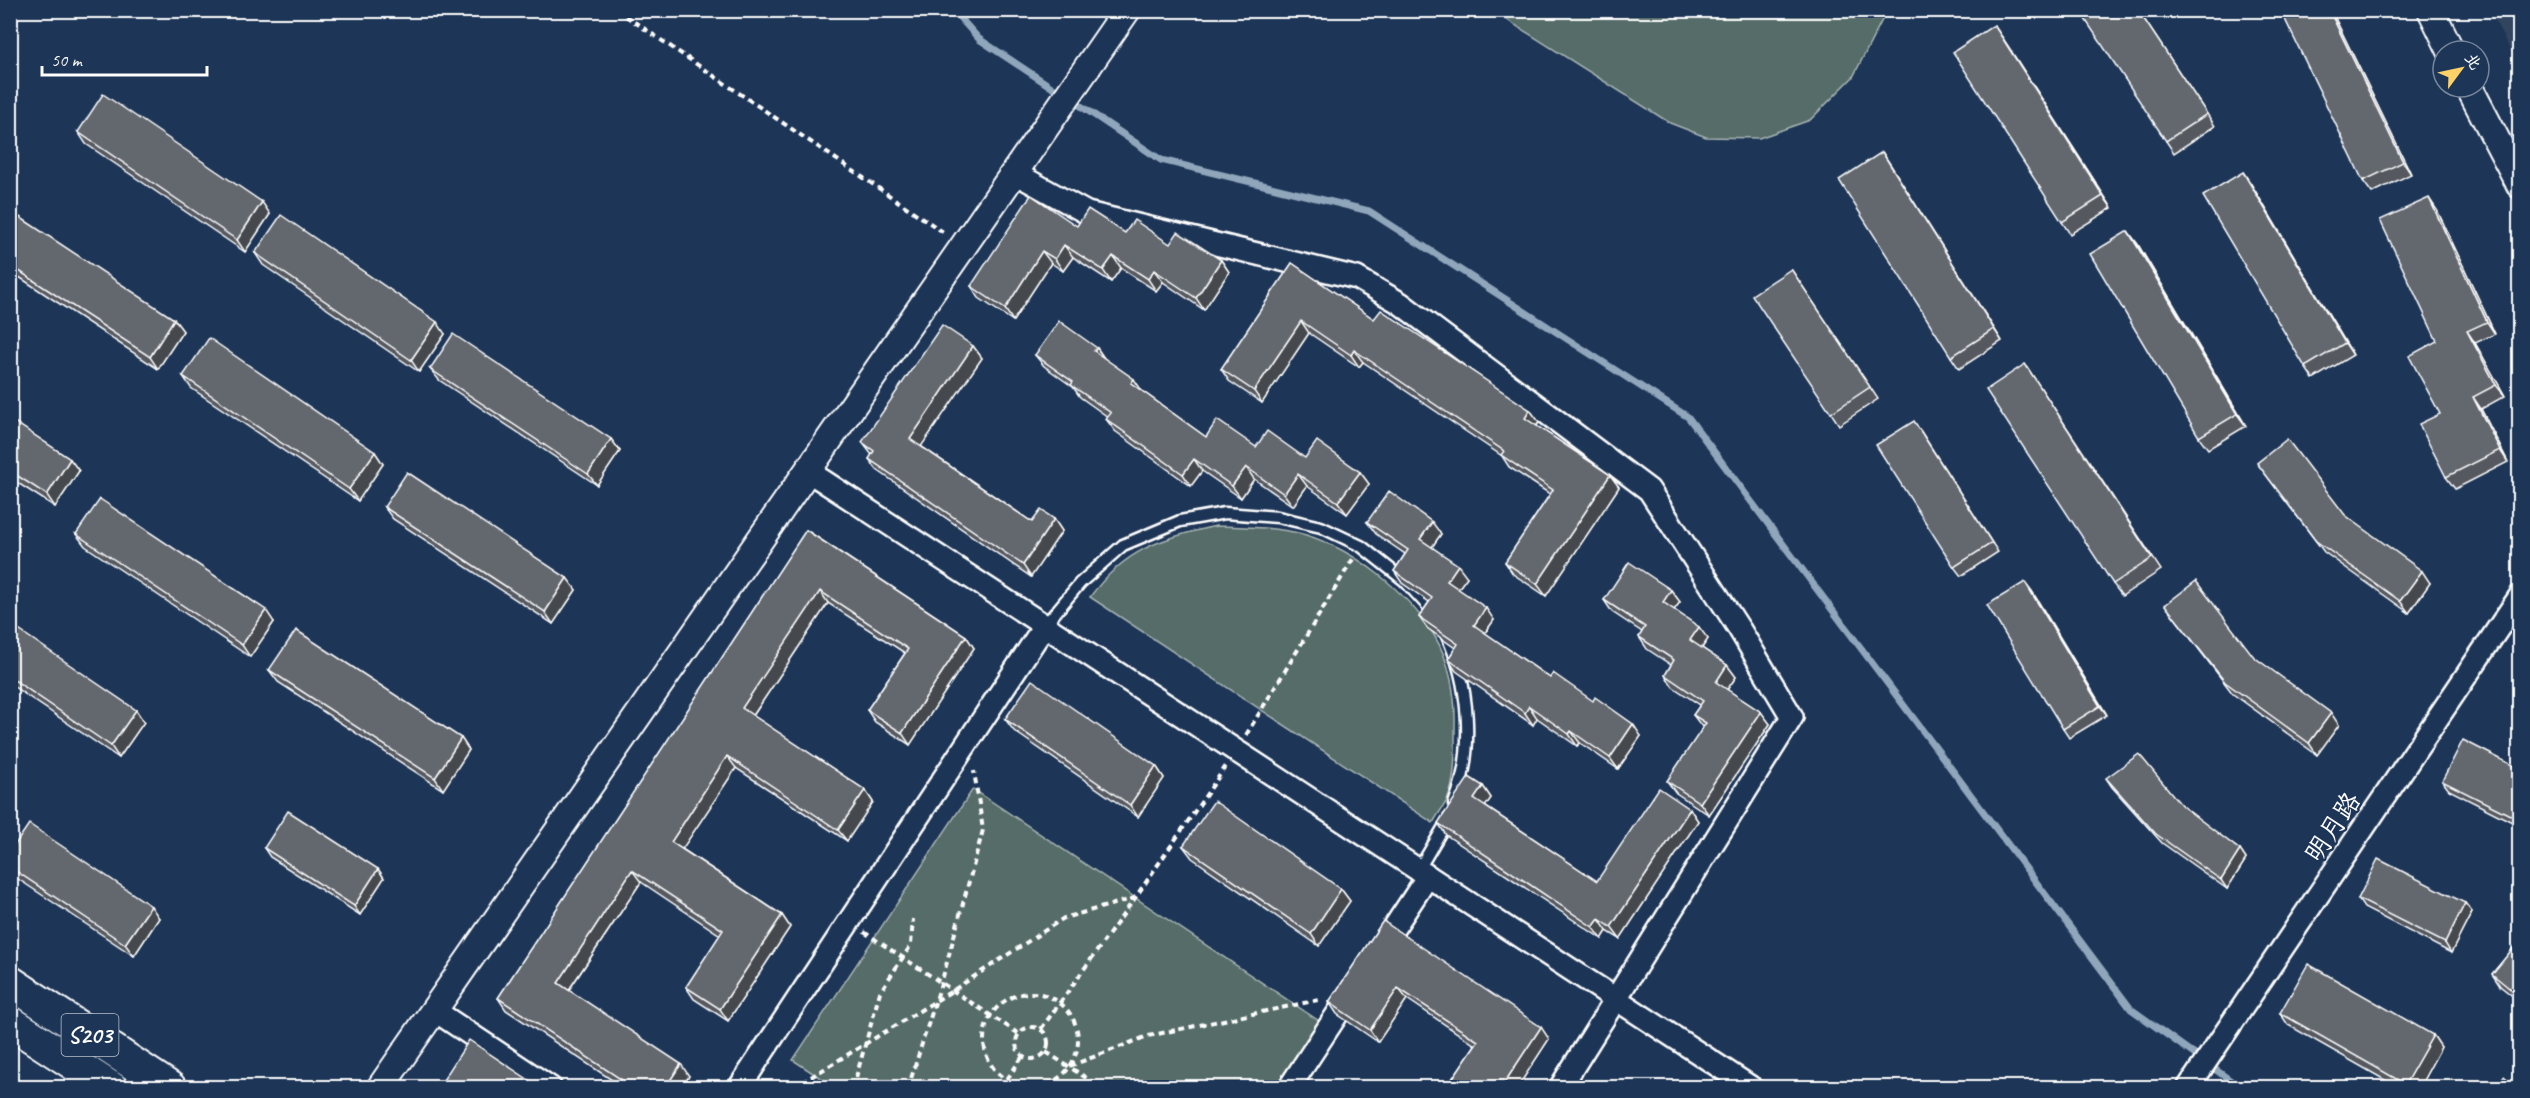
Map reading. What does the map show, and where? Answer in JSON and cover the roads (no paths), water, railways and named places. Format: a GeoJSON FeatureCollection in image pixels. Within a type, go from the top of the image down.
{"type":"FeatureCollection","features":[{"type":"Feature","properties":{"kind":"main road","name":"S203"},"geometry":{"type":"LineString","coordinates":[[10,982],[170,1088]]}},
{"type":"Feature","properties":{"kind":"main road","name":"S203"},"geometry":{"type":"LineString","coordinates":[[10,1022],[73,1077],[111,1088]]}},
{"type":"Feature","properties":{"kind":"street"},"geometry":{"type":"LineString","coordinates":[[380,1088],[1127,10]]}},
{"type":"Feature","properties":{"kind":"street"},"geometry":{"type":"LineString","coordinates":[[2430,10],[2445,39]]}},
{"type":"Feature","properties":{"kind":"street"},"geometry":{"type":"LineString","coordinates":[[2475,99],[2520,185]]}},
{"type":"Feature","properties":{"kind":"street"},"geometry":{"type":"LineString","coordinates":[[1015,173],[1086,213],[1357,278],[1400,303],[1649,490],[1740,630],[1792,717],[1560,1088]]}},
{"type":"Feature","properties":{"kind":"street"},"geometry":{"type":"LineString","coordinates":[[808,471],[1752,1088]]}},
{"type":"Feature","properties":{"kind":"street","name":"明月路"},"geometry":{"type":"LineString","coordinates":[[2188,1088],[2520,597]]}},
{"type":"Feature","properties":{"kind":"street"},"geometry":{"type":"LineString","coordinates":[[739,1088],[1045,625]]}},
{"type":"Feature","properties":{"kind":"street"},"geometry":{"type":"LineString","coordinates":[[1288,1088],[1351,993],[1424,872]]}},
{"type":"Feature","properties":{"kind":"street"},"geometry":{"type":"LineString","coordinates":[[434,1010],[551,1088]]}},
{"type":"Feature","properties":{"kind":"lane"},"geometry":{"type":"LineString","coordinates":[[1045,625],[1080,583],[1123,545],[1180,521],[1225,513],[1278,517],[1321,527],[1361,546],[1404,580],[1435,613],[1457,656],[1464,699],[1468,748],[1460,788],[1424,872]]}},
{"type":"Feature","properties":{"kind":"waterway"},"geometry":{"type":"LineString","coordinates":[[953,10],[979,39],[1062,94]]}},
{"type":"Feature","properties":{"kind":"waterway"},"geometry":{"type":"LineString","coordinates":[[1072,100],[1161,160],[1369,211],[1688,417],[2131,1009],[2241,1088]]}}]}
